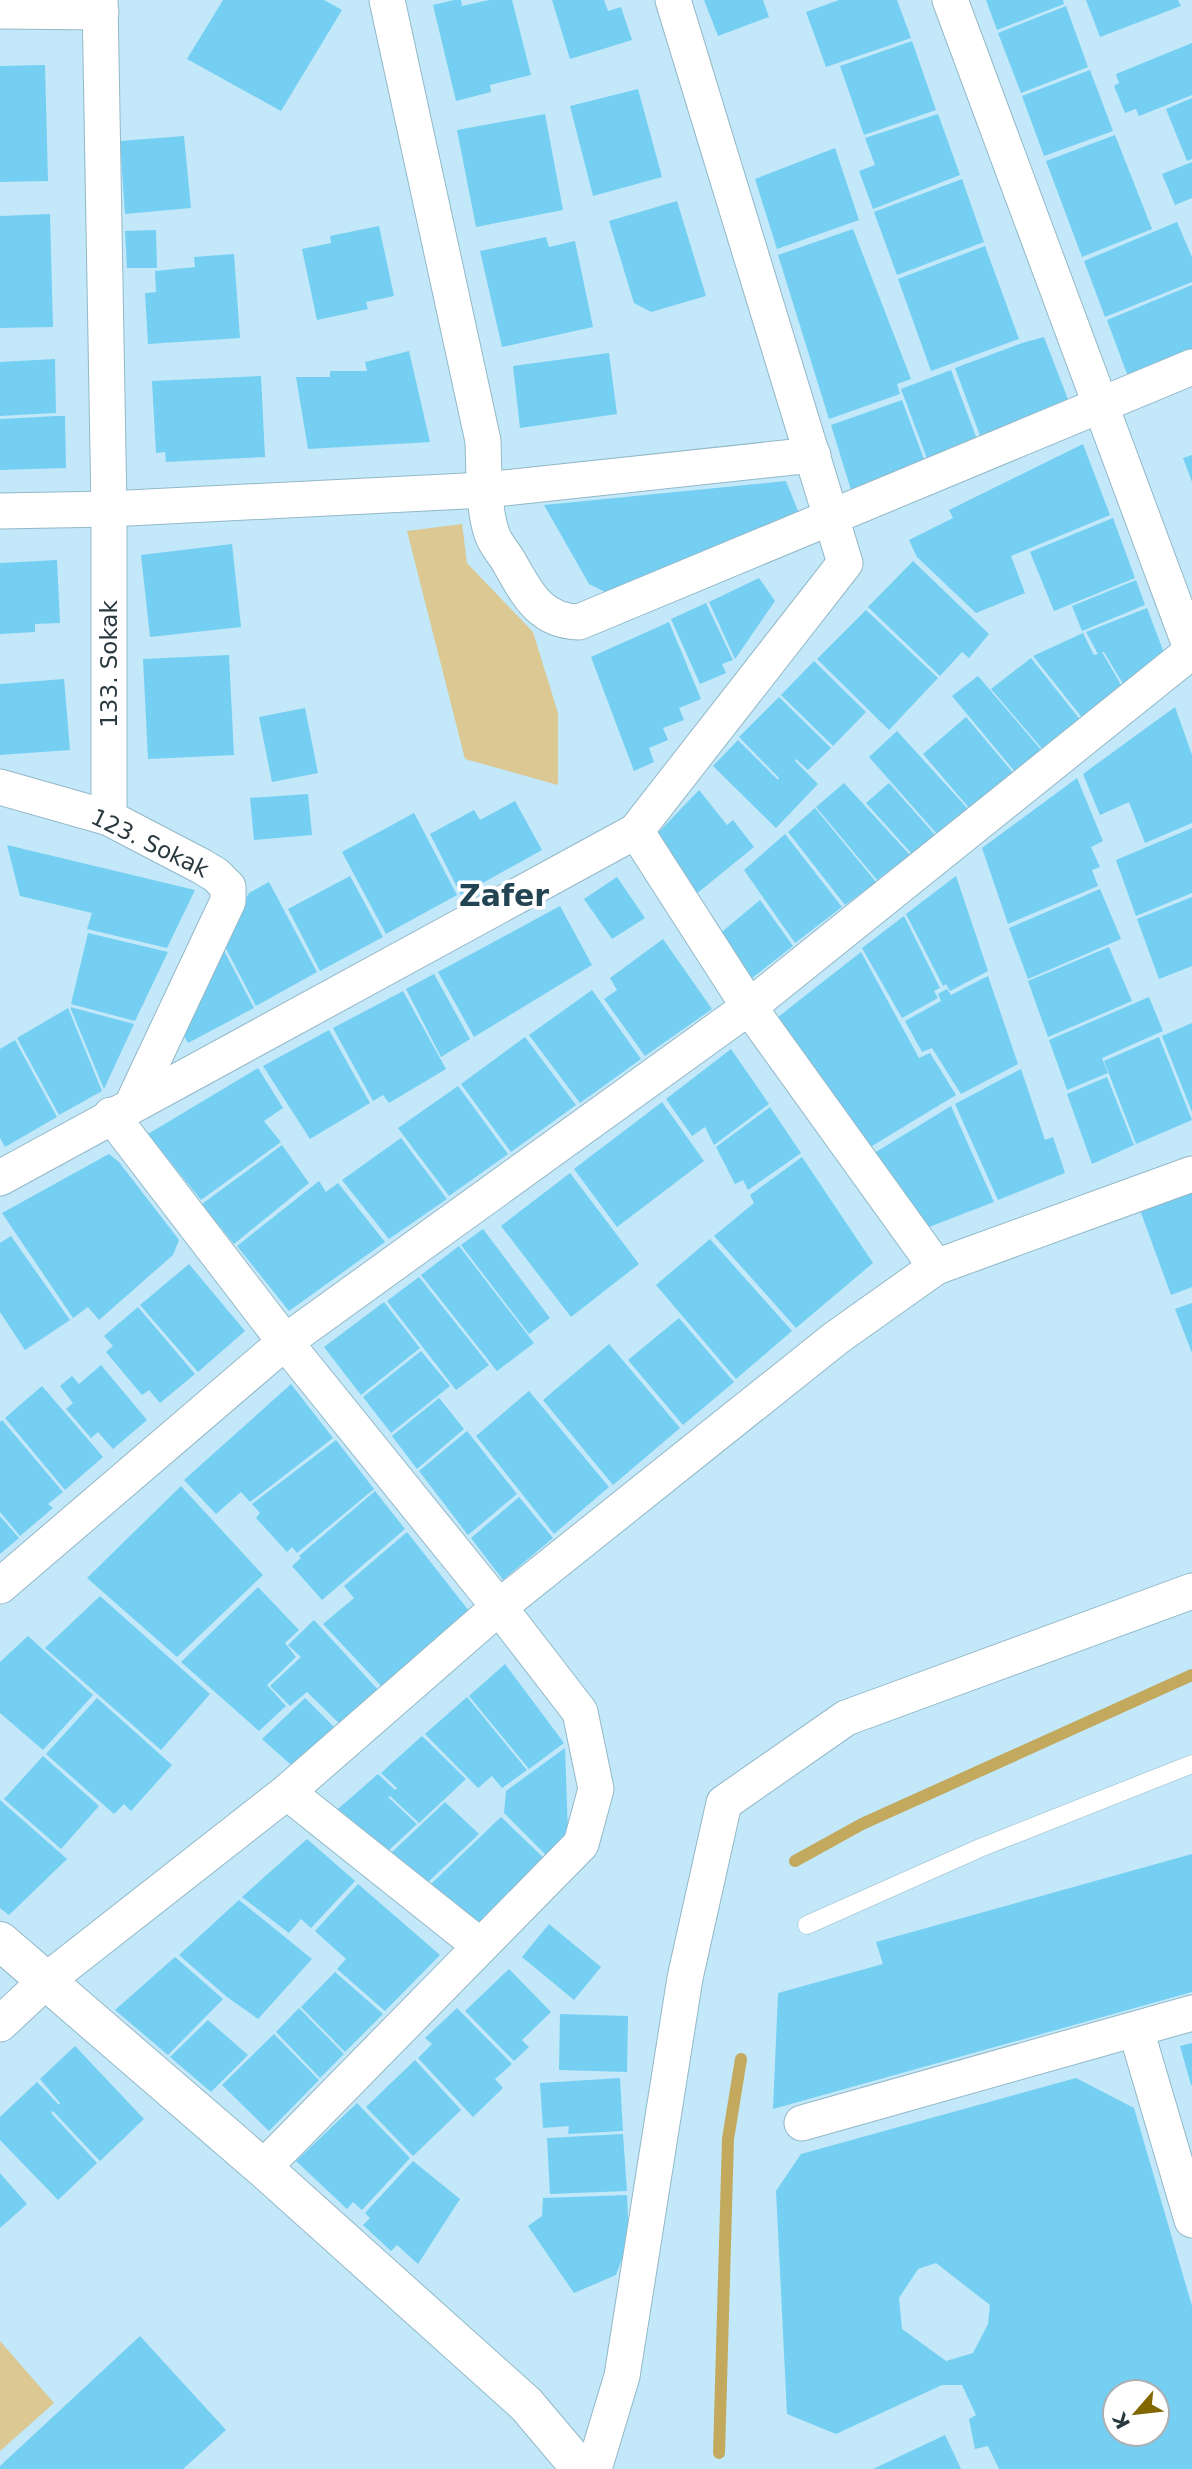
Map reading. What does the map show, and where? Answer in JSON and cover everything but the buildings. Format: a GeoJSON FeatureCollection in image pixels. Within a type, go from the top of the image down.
{"type":"FeatureCollection","features":[{"type":"Feature","properties":{"kind":"street"},"geometry":{"type":"LineString","coordinates":[[387,0],[482,441],[485,490],[492,534],[532,601],[563,622],[579,622],[1192,367]]}},
{"type":"Feature","properties":{"kind":"street"},"geometry":{"type":"LineString","coordinates":[[0,1178],[636,831],[845,563],[673,0]]}},
{"type":"Feature","properties":{"kind":"street"},"geometry":{"type":"LineString","coordinates":[[0,1586],[285,1342],[749,1007],[1192,651],[950,0]]}},
{"type":"Feature","properties":{"kind":"street"},"geometry":{"type":"LineString","coordinates":[[0,11],[101,6]]}},
{"type":"Feature","properties":{"kind":"street","name":"133. Sokak"},"geometry":{"type":"LineString","coordinates":[[101,6],[109,509],[109,818]]}},
{"type":"Feature","properties":{"kind":"street"},"geometry":{"type":"LineString","coordinates":[[0,511],[109,509],[485,490],[813,455]]}},
{"type":"Feature","properties":{"kind":"street","name":"123. Sokak"},"geometry":{"type":"LineString","coordinates":[[0,787],[109,818],[216,875],[228,887],[228,901],[121,1110]]}},
{"type":"Feature","properties":{"kind":"street"},"geometry":{"type":"LineString","coordinates":[[636,831],[749,1007],[936,1267]]}},
{"type":"Feature","properties":{"kind":"street"},"geometry":{"type":"LineString","coordinates":[[121,1110],[285,1342],[499,1607],[580,1712],[596,1789],[581,1844],[263,2168]]}},
{"type":"Feature","properties":{"kind":"street"},"geometry":{"type":"LineString","coordinates":[[0,2024],[47,1980],[287,1792],[499,1607],[836,1338],[936,1267],[1192,1174]]}},
{"type":"Feature","properties":{"kind":"street"},"geometry":{"type":"LineString","coordinates":[[594,2469],[622,2376],[685,1978],[724,1803],[846,1718],[1192,1591]]}},
{"type":"Feature","properties":{"kind":"street"},"geometry":{"type":"LineString","coordinates":[[287,1792],[479,1945]]}},
{"type":"Feature","properties":{"kind":"street"},"geometry":{"type":"LineString","coordinates":[[0,1941],[263,2168],[526,2404],[581,2469]]}},
{"type":"Feature","properties":{"kind":"street"},"geometry":{"type":"LineString","coordinates":[[802,2123],[1192,2013]]}},
{"type":"Feature","properties":{"kind":"street"},"geometry":{"type":"LineString","coordinates":[[1136,2030],[1192,2220]]}},
{"type":"Feature","properties":{"kind":"lane"},"geometry":{"type":"LineString","coordinates":[[807,1924],[979,1848],[1192,1764]]}},
{"type":"Feature","properties":{"kind":"shaded area"},"geometry":{"type":"Polygon","coordinates":[[[462,524],[467,563],[533,632],[558,713],[558,785],[465,759],[407,531],[462,524]]]}},
{"type":"Feature","properties":{"kind":"shaded area"},"geometry":{"type":"Polygon","coordinates":[[[0,2341],[54,2403],[0,2451],[0,2341]]]}},
{"type":"Feature","properties":{"kind":"waterway"},"geometry":{"type":"LineString","coordinates":[[795,1861],[862,1824],[1192,1675]]}},
{"type":"Feature","properties":{"kind":"waterway"},"geometry":{"type":"LineString","coordinates":[[719,2453],[728,2139],[741,2059]]}},
{"type":"Feature","properties":{"kind":"district","name":"Zafer"},"geometry":{"type":"Point","coordinates":[504,895]}}]}
